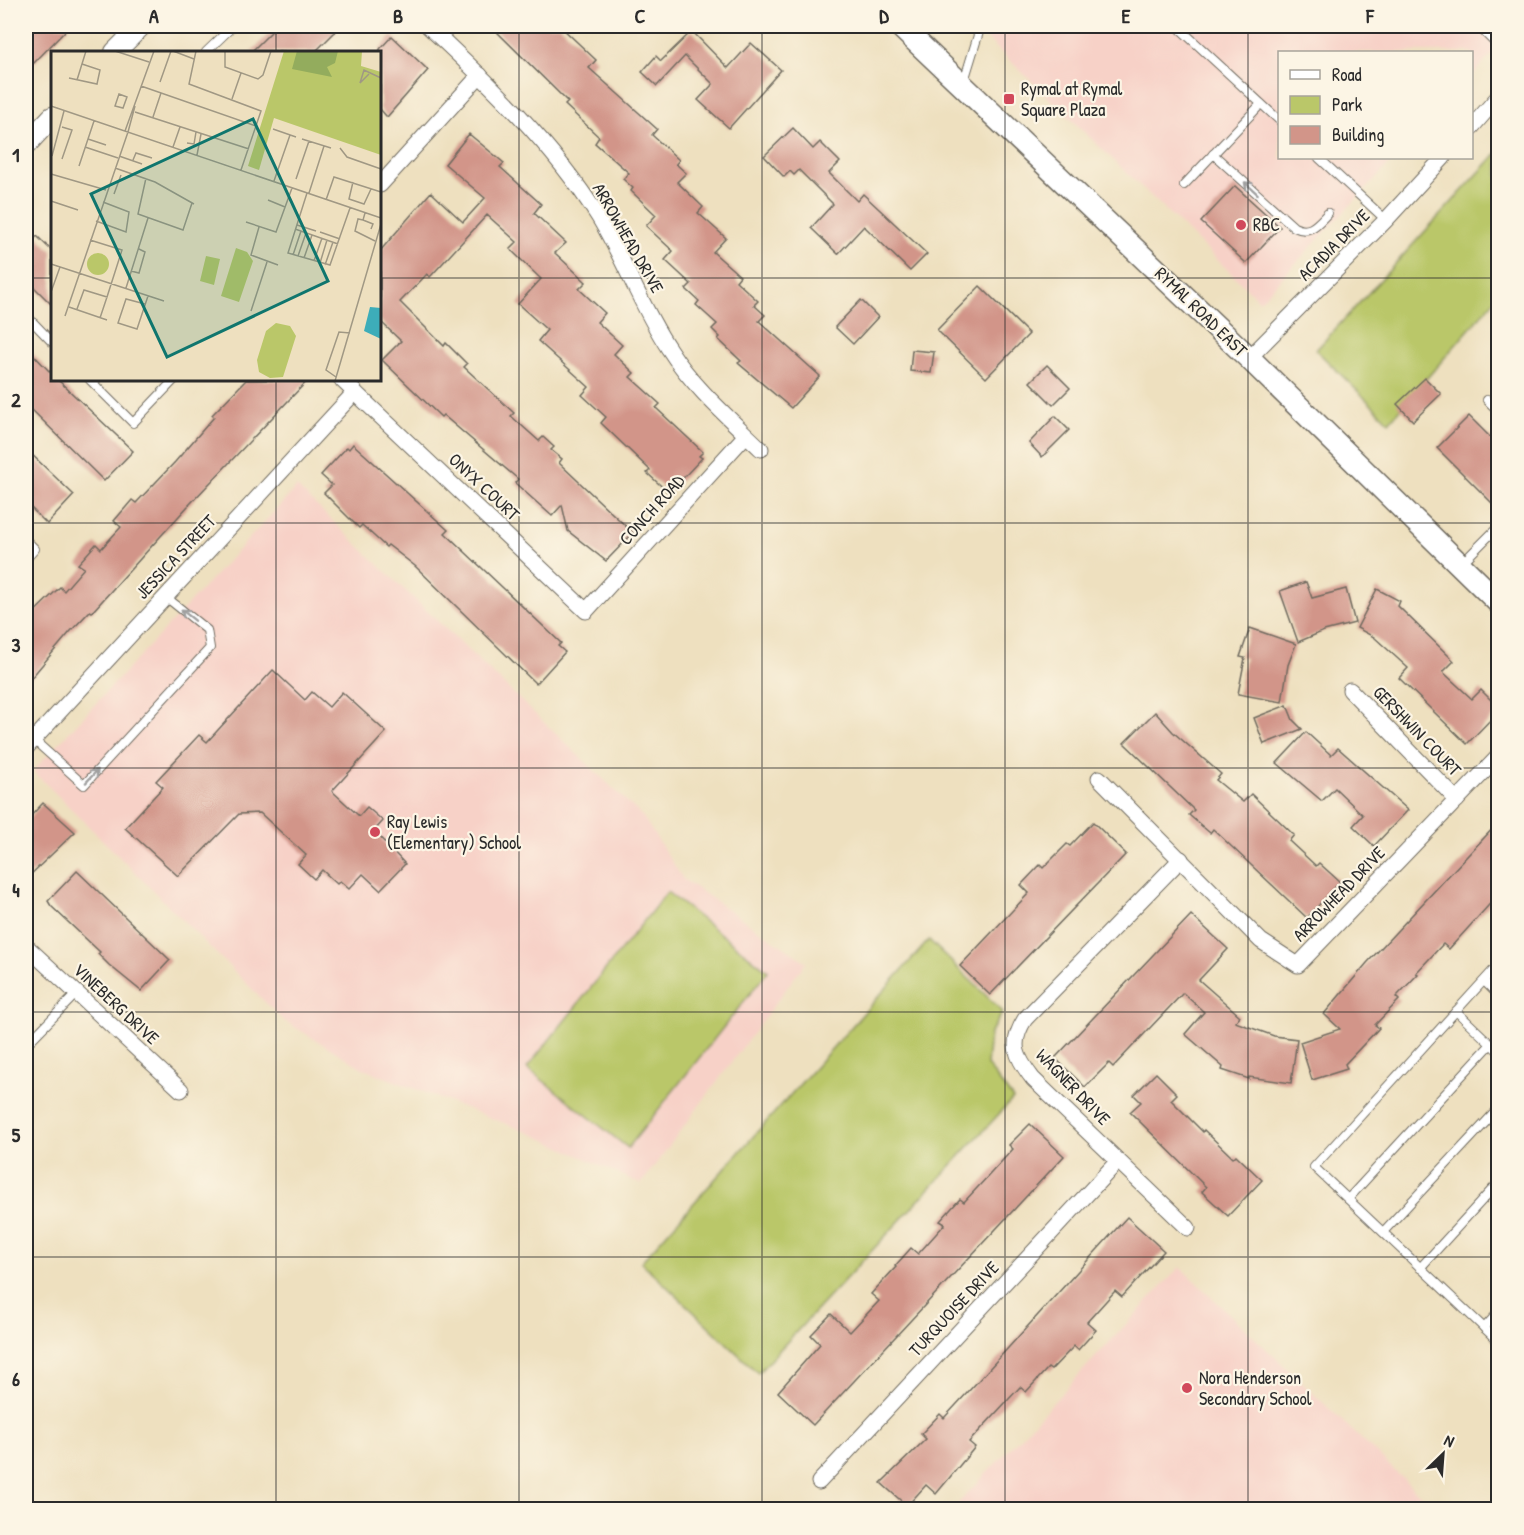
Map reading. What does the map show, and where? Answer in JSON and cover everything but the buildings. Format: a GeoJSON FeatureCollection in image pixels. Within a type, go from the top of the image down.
{"type":"FeatureCollection","features":[{"type":"Feature","properties":{"kind":"main road","name":"RYMAL ROAD EAST"},"geometry":{"type":"LineString","coordinates":[[900,26],[1249,358],[1498,602]]}},
{"type":"Feature","properties":{"kind":"street"},"geometry":{"type":"LineString","coordinates":[[116,51],[139,26]]}},
{"type":"Feature","properties":{"kind":"street","name":"ARROWHEAD DRIVE"},"geometry":{"type":"LineString","coordinates":[[428,26],[516,111],[560,164],[598,216],[668,348],[699,387],[761,449]]}},
{"type":"Feature","properties":{"kind":"street"},"geometry":{"type":"LineString","coordinates":[[381,184],[480,75]]}},
{"type":"Feature","properties":{"kind":"street"},"geometry":{"type":"LineString","coordinates":[[1473,126],[1498,97]]}},
{"type":"Feature","properties":{"kind":"street"},"geometry":{"type":"LineString","coordinates":[[26,145],[51,118]]}},
{"type":"Feature","properties":{"kind":"street","name":"ACADIA DRIVE"},"geometry":{"type":"LineString","coordinates":[[1249,358],[1386,220],[1442,159]]}},
{"type":"Feature","properties":{"kind":"street","name":"ONYX COURT"},"geometry":{"type":"LineString","coordinates":[[343,381],[586,611]]}},
{"type":"Feature","properties":{"kind":"street","name":"JESSICA STREET"},"geometry":{"type":"LineString","coordinates":[[29,744],[355,392]]}},
{"type":"Feature","properties":{"kind":"street","name":"CONCH ROAD"},"geometry":{"type":"LineString","coordinates":[[586,611],[746,435]]}},
{"type":"Feature","properties":{"kind":"street","name":"GERSHWIN COURT"},"geometry":{"type":"LineString","coordinates":[[1350,690],[1457,800]]}},
{"type":"Feature","properties":{"kind":"street","name":"ARROWHEAD DRIVE"},"geometry":{"type":"LineString","coordinates":[[1099,778],[1261,941],[1298,965],[1498,758]]}},
{"type":"Feature","properties":{"kind":"street","name":"WAGNER DRIVE"},"geometry":{"type":"LineString","coordinates":[[1181,859],[1025,1019],[1016,1033],[1016,1049],[1020,1062],[1033,1079],[1188,1228]]}},
{"type":"Feature","properties":{"kind":"street","name":"VINEBERG DRIVE"},"geometry":{"type":"LineString","coordinates":[[26,946],[181,1089]]}},
{"type":"Feature","properties":{"kind":"street","name":"TURQUOISE DRIVE"},"geometry":{"type":"LineString","coordinates":[[819,1482],[1118,1161]]}},
{"type":"Feature","properties":{"kind":"lane"},"geometry":{"type":"LineString","coordinates":[[207,51],[233,26]]}},
{"type":"Feature","properties":{"kind":"lane"},"geometry":{"type":"LineString","coordinates":[[963,85],[979,32],[984,26]]}},
{"type":"Feature","properties":{"kind":"lane"},"geometry":{"type":"LineString","coordinates":[[1177,26],[1278,119]]}},
{"type":"Feature","properties":{"kind":"lane"},"geometry":{"type":"LineString","coordinates":[[1478,26],[1498,45]]}},
{"type":"Feature","properties":{"kind":"lane"},"geometry":{"type":"LineString","coordinates":[[1184,185],[1261,104]]}},
{"type":"Feature","properties":{"kind":"lane"},"geometry":{"type":"LineString","coordinates":[[1213,154],[1294,227],[1302,231],[1311,230],[1328,213]]}},
{"type":"Feature","properties":{"kind":"lane"},"geometry":{"type":"LineString","coordinates":[[1320,159],[1386,220]]}},
{"type":"Feature","properties":{"kind":"lane"},"geometry":{"type":"LineString","coordinates":[[26,315],[51,341]]}},
{"type":"Feature","properties":{"kind":"lane"},"geometry":{"type":"LineString","coordinates":[[91,381],[133,423],[173,381]]}},
{"type":"Feature","properties":{"kind":"lane"},"geometry":{"type":"LineString","coordinates":[[1486,400],[1498,411]]}},
{"type":"Feature","properties":{"kind":"lane"},"geometry":{"type":"LineString","coordinates":[[1460,565],[1498,527]]}},
{"type":"Feature","properties":{"kind":"lane"},"geometry":{"type":"LineString","coordinates":[[26,540],[35,549],[26,559]]}},
{"type":"Feature","properties":{"kind":"lane"},"geometry":{"type":"LineString","coordinates":[[29,744],[84,785],[210,648],[207,630],[166,597]]}},
{"type":"Feature","properties":{"kind":"lane"},"geometry":{"type":"LineString","coordinates":[[1498,965],[1314,1167],[1498,1341]]}},
{"type":"Feature","properties":{"kind":"lane"},"geometry":{"type":"LineString","coordinates":[[1484,981],[1498,995]]}},
{"type":"Feature","properties":{"kind":"lane"},"geometry":{"type":"LineString","coordinates":[[26,1045],[76,994]]}},
{"type":"Feature","properties":{"kind":"lane"},"geometry":{"type":"LineString","coordinates":[[1456,1011],[1498,1051]]}},
{"type":"Feature","properties":{"kind":"lane"},"geometry":{"type":"LineString","coordinates":[[1347,1199],[1491,1044]]}},
{"type":"Feature","properties":{"kind":"lane"},"geometry":{"type":"LineString","coordinates":[[1383,1232],[1498,1109]]}},
{"type":"Feature","properties":{"kind":"lane"},"geometry":{"type":"LineString","coordinates":[[1420,1268],[1498,1184]]}},
{"type":"Feature","properties":{"kind":"lane"},"geometry":{"type":"LineString","coordinates":[[1484,1328],[1498,1313]]}},
{"type":"Feature","properties":{"kind":"shaded area"},"geometry":{"type":"Polygon","coordinates":[[[974,26],[1498,26],[1498,47],[1473,75],[1473,51],[1278,51],[1278,159],[1394,159],[1260,301],[974,26]]]}},
{"type":"Feature","properties":{"kind":"shaded area","name":"Ray Lewis (Elementary) School"},"geometry":{"type":"Polygon","coordinates":[[[297,487],[643,817],[683,879],[806,962],[641,1184],[530,1133],[366,1070],[283,1020],[33,771],[297,487]]]}},
{"type":"Feature","properties":{"kind":"shaded area","name":"Nora Henderson Secondary School"},"geometry":{"type":"Polygon","coordinates":[[[1180,1267],[1435,1509],[953,1509],[1180,1267]]]}},
{"type":"Feature","properties":{"kind":"green space"},"geometry":{"type":"Polygon","coordinates":[[[1498,152],[1498,296],[1389,422],[1316,350],[1498,152]]]}},
{"type":"Feature","properties":{"kind":"green space"},"geometry":{"type":"Polygon","coordinates":[[[667,892],[768,971],[628,1148],[527,1068],[667,892]]]}},
{"type":"Feature","properties":{"kind":"green space"},"geometry":{"type":"Polygon","coordinates":[[[929,940],[1003,1012],[990,1033],[987,1065],[1013,1099],[758,1373],[641,1262],[929,940]]]}},
{"type":"Feature","properties":{"kind":"place","name":"Rymal at Rymal Square Plaza"},"geometry":{"type":"Point","coordinates":[1009,99]}},
{"type":"Feature","properties":{"kind":"place","name":"RBC"},"geometry":{"type":"Point","coordinates":[1241,225]}},
{"type":"Feature","properties":{"kind":"place","name":"Ray Lewis (Elementary) School"},"geometry":{"type":"Point","coordinates":[375,832]}},
{"type":"Feature","properties":{"kind":"place","name":"Nora Henderson Secondary School"},"geometry":{"type":"Point","coordinates":[1187,1388]}}]}
